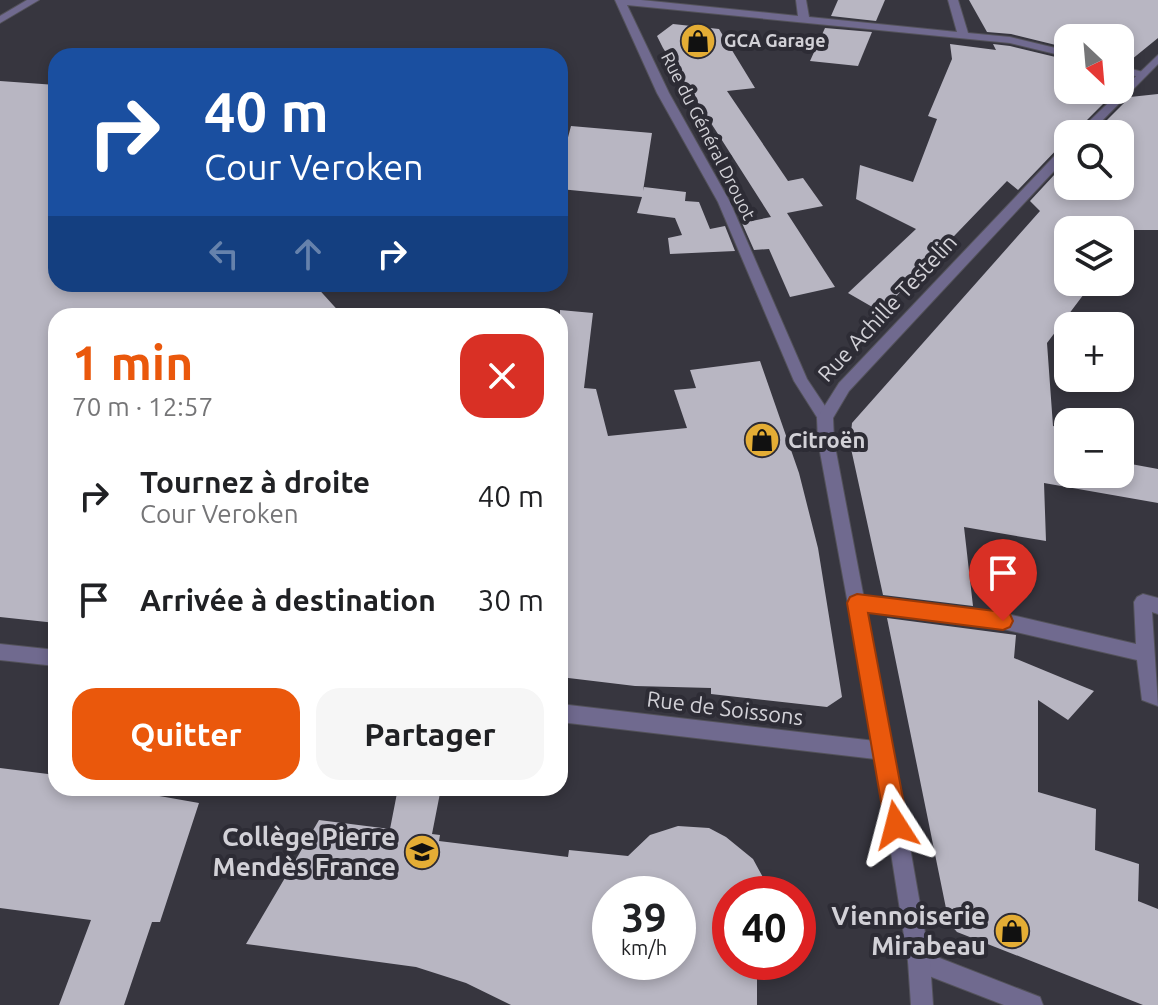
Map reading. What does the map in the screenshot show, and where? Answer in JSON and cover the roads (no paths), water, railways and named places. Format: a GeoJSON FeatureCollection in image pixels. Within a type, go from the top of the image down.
{"type":"FeatureCollection","features":[{"type":"Feature","properties":{"kind":"street"},"geometry":{"type":"LineString","coordinates":[[0,20],[34,0]]}},
{"type":"Feature","properties":{"kind":"street"},"geometry":{"type":"LineString","coordinates":[[621,0],[963,35],[1027,43],[1054,50]]}},
{"type":"Feature","properties":{"kind":"street","name":"Rue du Général Drouot"},"geometry":{"type":"LineString","coordinates":[[621,0],[663,93],[724,202],[801,381],[825,418]]}},
{"type":"Feature","properties":{"kind":"street"},"geometry":{"type":"LineString","coordinates":[[801,0],[804,20]]}},
{"type":"Feature","properties":{"kind":"street"},"geometry":{"type":"LineString","coordinates":[[953,0],[963,35]]}},
{"type":"Feature","properties":{"kind":"street"},"geometry":{"type":"LineString","coordinates":[[1095,120],[1158,58]]}},
{"type":"Feature","properties":{"kind":"street"},"geometry":{"type":"LineString","coordinates":[[1134,73],[1158,80]]}},
{"type":"Feature","properties":{"kind":"street","name":"Rue Achille Testelin"},"geometry":{"type":"LineString","coordinates":[[922,1005],[919,961],[884,751],[826,441],[825,418],[844,387],[1054,164]]}},
{"type":"Feature","properties":{"kind":"street"},"geometry":{"type":"LineString","coordinates":[[1158,606],[1143,602],[1148,694],[1158,697]]}},
{"type":"Feature","properties":{"kind":"street"},"geometry":{"type":"LineString","coordinates":[[857,603],[1003,621],[1146,654]]}},
{"type":"Feature","properties":{"kind":"street"},"geometry":{"type":"LineString","coordinates":[[0,652],[48,657]]}},
{"type":"Feature","properties":{"kind":"street","name":"Rue de Soissons"},"geometry":{"type":"LineString","coordinates":[[568,714],[884,751]]}},
{"type":"Feature","properties":{"kind":"street"},"geometry":{"type":"LineString","coordinates":[[919,961],[1032,1005]]}},
{"type":"Feature","properties":{"kind":"place","name":"GCA Garage"},"geometry":{"type":"Point","coordinates":[698,41]}},
{"type":"Feature","properties":{"kind":"place","name":"Citroën"},"geometry":{"type":"Point","coordinates":[762,440]}},
{"type":"Feature","properties":{"kind":"place","name":"Collège Pierre Mendès France"},"geometry":{"type":"Point","coordinates":[422,852]}},
{"type":"Feature","properties":{"kind":"place","name":"Viennoiserie Mirabeau"},"geometry":{"type":"Point","coordinates":[1012,931]}}]}
